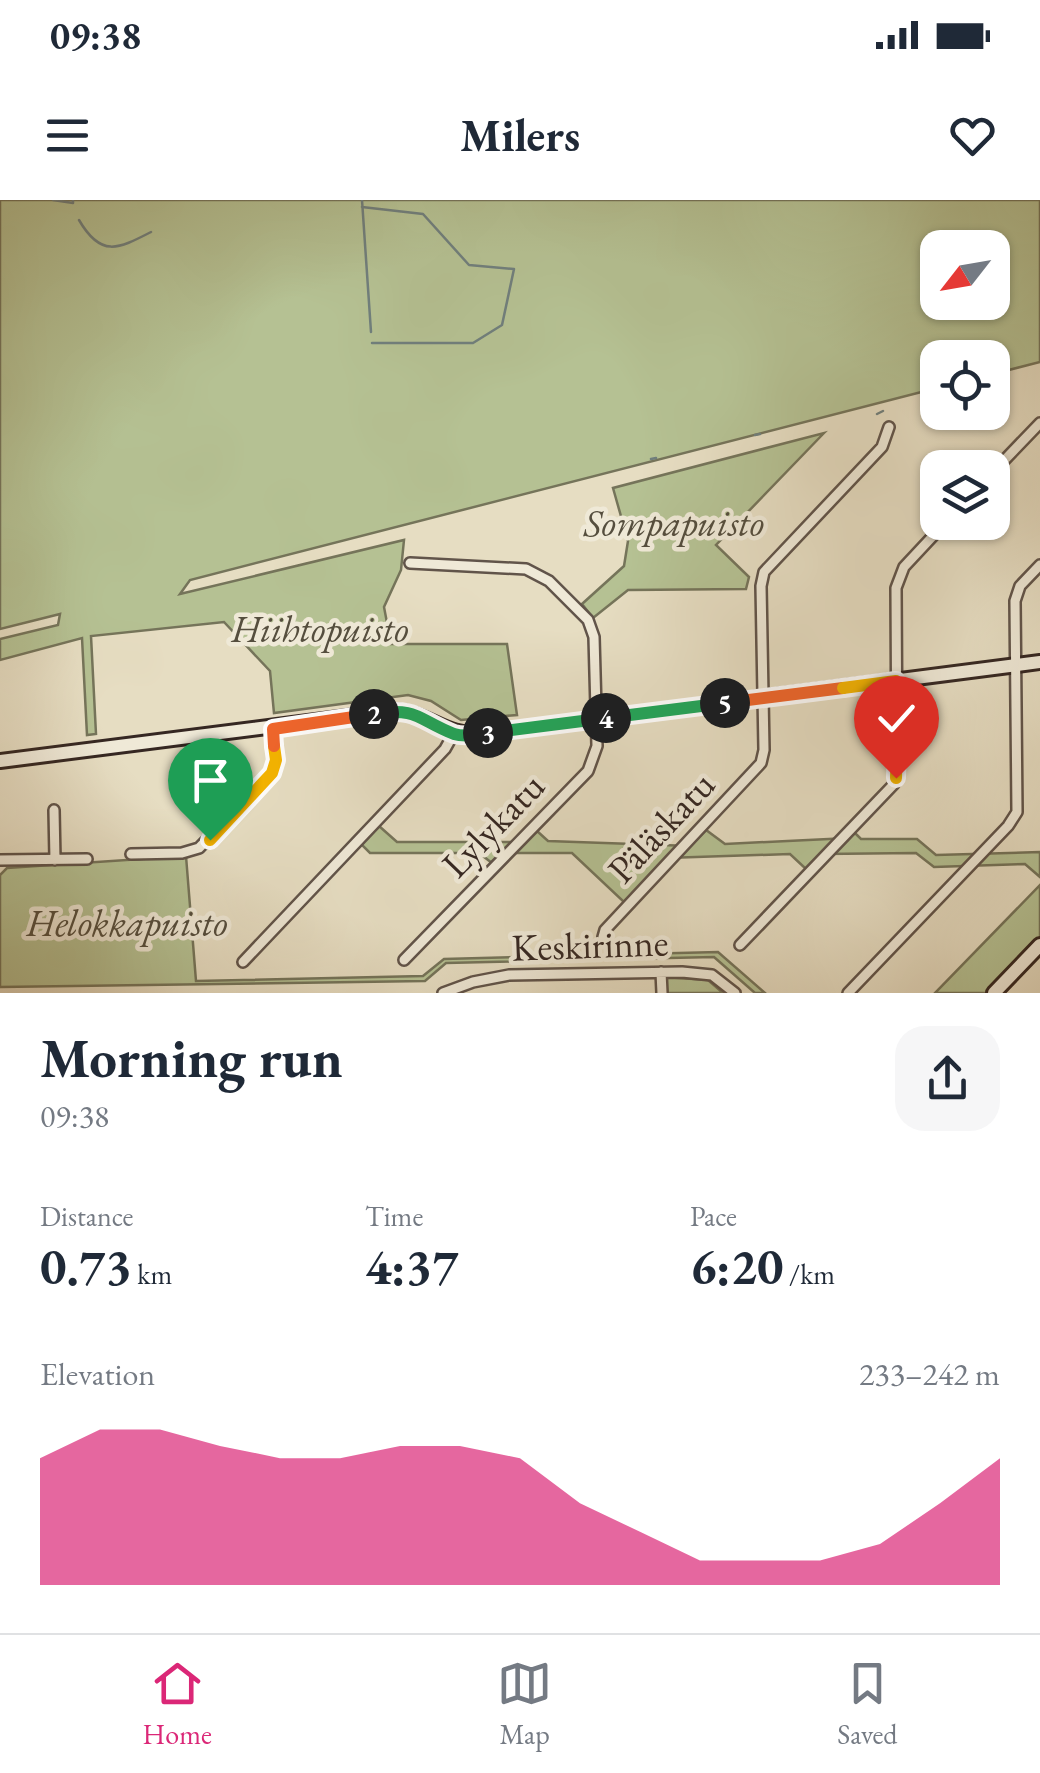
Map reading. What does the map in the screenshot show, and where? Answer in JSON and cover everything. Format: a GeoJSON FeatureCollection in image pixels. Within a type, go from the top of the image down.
{"type":"FeatureCollection","features":[{"type":"Feature","properties":{"kind":"street"},"geometry":{"type":"LineString","coordinates":[[1010,454],[1040,423]]}},
{"type":"Feature","properties":{"kind":"street","name":"Päläskatu"},"geometry":{"type":"LineString","coordinates":[[603,937],[605,930],[761,763],[764,572],[882,446],[889,427]]}},
{"type":"Feature","properties":{"kind":"street"},"geometry":{"type":"LineString","coordinates":[[740,946],[894,784],[898,770],[898,578],[929,540]]}},
{"type":"Feature","properties":{"kind":"street","name":"Lylykatu"},"geometry":{"type":"LineString","coordinates":[[404,960],[592,766],[598,746],[592,629],[572,603],[549,581],[520,567],[410,563]]}},
{"type":"Feature","properties":{"kind":"street"},"geometry":{"type":"LineString","coordinates":[[848,993],[1017,812],[1016,596],[1040,565]]}},
{"type":"Feature","properties":{"kind":"street"},"geometry":{"type":"LineString","coordinates":[[0,761],[394,711],[418,714],[454,734],[481,734],[1040,662]]}},
{"type":"Feature","properties":{"kind":"street"},"geometry":{"type":"LineString","coordinates":[[132,854],[188,852],[204,845],[272,773],[276,760],[273,729]]}},
{"type":"Feature","properties":{"kind":"street"},"geometry":{"type":"LineString","coordinates":[[243,962],[445,750],[454,734]]}},
{"type":"Feature","properties":{"kind":"street"},"geometry":{"type":"LineString","coordinates":[[54,810],[54,860]]}},
{"type":"Feature","properties":{"kind":"street"},"geometry":{"type":"LineString","coordinates":[[0,860],[87,859]]}},
{"type":"Feature","properties":{"kind":"street"},"geometry":{"type":"LineString","coordinates":[[994,993],[1040,946]]}},
{"type":"Feature","properties":{"kind":"street"},"geometry":{"type":"LineString","coordinates":[[661,972],[662,993]]}},
{"type":"Feature","properties":{"kind":"street","name":"Keskirinne"},"geometry":{"type":"LineString","coordinates":[[443,993],[487,979],[525,974],[661,972],[707,973],[735,993]]}},
{"type":"Feature","properties":{"kind":"street"},"geometry":{"type":"LineString","coordinates":[[487,979],[490,993]]}},
{"type":"Feature","properties":{"kind":"green space","name":"Hiihtopuisto"},"geometry":{"type":"Polygon","coordinates":[[[0,200],[1040,200],[1040,362],[1010,370],[1010,340],[920,340],[920,392],[190,580],[180,594],[404,540],[401,570],[384,607],[391,644],[507,644],[517,715],[461,720],[431,701],[408,695],[274,713],[270,671],[224,622],[91,636],[96,734],[87,735],[82,638],[0,660],[0,639],[58,625],[60,614],[0,629],[0,200]]]}},
{"type":"Feature","properties":{"kind":"green space","name":"Sompapuisto"},"geometry":{"type":"Polygon","coordinates":[[[824,433],[716,545],[749,577],[746,589],[628,590],[593,618],[582,604],[624,566],[628,541],[613,488],[824,433]]]}},
{"type":"Feature","properties":{"kind":"green space"},"geometry":{"type":"Polygon","coordinates":[[[379,826],[397,842],[524,842],[537,831],[548,841],[690,846],[706,830],[725,844],[849,838],[855,833],[861,839],[917,839],[936,855],[1040,852],[1040,877],[1025,864],[934,867],[916,853],[822,854],[806,869],[790,854],[666,858],[625,903],[572,853],[502,853],[492,863],[479,853],[370,853],[361,844],[379,826]]]}},
{"type":"Feature","properties":{"kind":"green space","name":"Helokkapuisto"},"geometry":{"type":"Polygon","coordinates":[[[186,856],[196,981],[423,976],[444,959],[718,952],[765,993],[755,993],[714,957],[446,963],[425,981],[0,987],[0,875],[7,868],[186,856]]]}},
{"type":"Feature","properties":{"kind":"green space"},"geometry":{"type":"Polygon","coordinates":[[[1040,885],[1040,938],[987,993],[935,993],[1040,885]]]}},
{"type":"Feature","properties":{"kind":"green space"},"geometry":{"type":"Polygon","coordinates":[[[664,977],[708,980],[723,993],[665,993],[664,977]]]}},
{"type":"Feature","properties":{"kind":"waterway"},"geometry":{"type":"LineString","coordinates":[[53,200],[73,200]]}},
{"type":"Feature","properties":{"kind":"waterway"},"geometry":{"type":"LineString","coordinates":[[362,200],[371,332]]}},
{"type":"Feature","properties":{"kind":"waterway"},"geometry":{"type":"LineString","coordinates":[[362,207],[423,214],[469,265],[514,269],[502,325],[473,343],[372,343]]}},
{"type":"Feature","properties":{"kind":"waterway"},"geometry":{"type":"LineString","coordinates":[[79,220],[95,240],[111,247],[151,232]]}},
{"type":"Feature","properties":{"kind":"waterway"},"geometry":{"type":"LineString","coordinates":[[877,414],[883,411]]}},
{"type":"Feature","properties":{"kind":"waterway"},"geometry":{"type":"LineString","coordinates":[[755,435],[760,434]]}},
{"type":"Feature","properties":{"kind":"waterway"},"geometry":{"type":"LineString","coordinates":[[651,459],[656,458]]}},
{"type":"Feature","properties":{"kind":"route"},"geometry":{"type":"LineString","coordinates":[[210,840],[272,773],[276,760],[273,729],[394,711],[418,714],[454,734],[466,735],[896,681],[896,778]]}}]}
